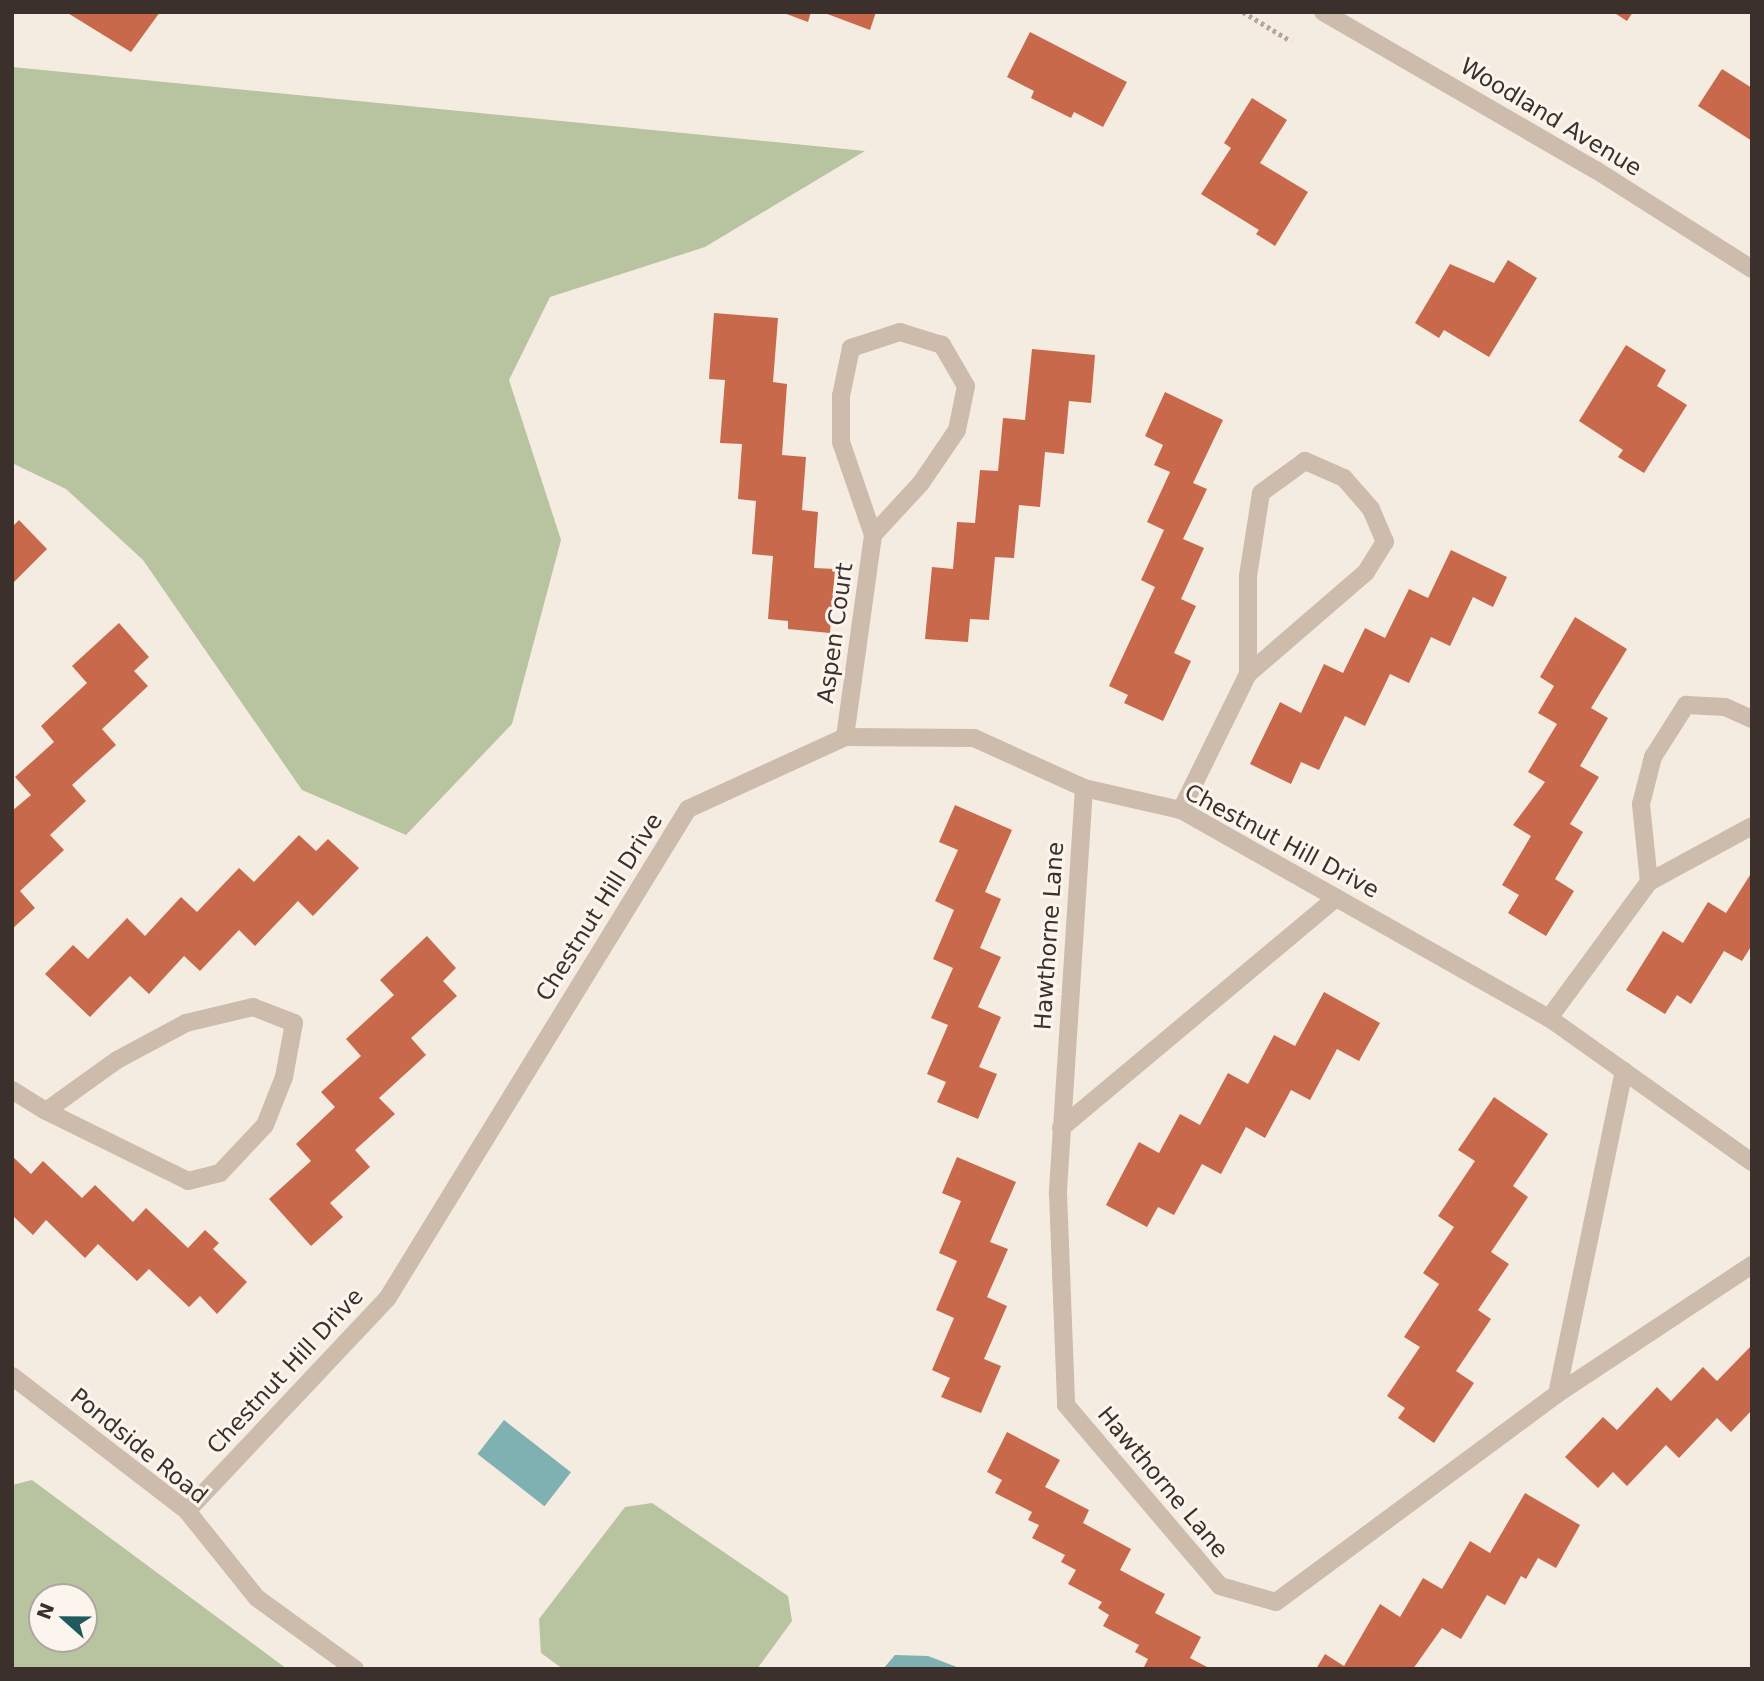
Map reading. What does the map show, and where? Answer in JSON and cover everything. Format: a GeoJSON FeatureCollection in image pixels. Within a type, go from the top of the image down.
{"type":"FeatureCollection","features":[{"type":"Feature","properties":{"kind":"street","name":"Woodland Avenue"},"geometry":{"type":"LineString","coordinates":[[1323,12],[1596,170],[1752,269]]}},
{"type":"Feature","properties":{"kind":"street","name":"Aspen Court"},"geometry":{"type":"LineString","coordinates":[[845,737],[873,535],[841,442],[841,396],[851,348],[900,332],[942,345],[966,386],[957,430],[921,483],[873,535]]}},
{"type":"Feature","properties":{"kind":"street"},"geometry":{"type":"LineString","coordinates":[[1181,810],[1248,674],[1366,572],[1385,542],[1371,509],[1344,478],[1305,461],[1261,493],[1248,576],[1248,674]]}},
{"type":"Feature","properties":{"kind":"street"},"geometry":{"type":"LineString","coordinates":[[1650,882],[1641,804],[1653,757],[1686,705],[1725,707],[1752,719]]}},
{"type":"Feature","properties":{"kind":"street","name":"Chestnut Hill Drive"},"geometry":{"type":"LineString","coordinates":[[187,1511],[387,1299],[688,809],[845,737],[974,738],[1084,788],[1181,810],[1549,1018],[1752,1162]]}},
{"type":"Feature","properties":{"kind":"street","name":"Hawthorne Lane"},"geometry":{"type":"LineString","coordinates":[[1084,788],[1058,1193],[1066,1405],[1220,1586],[1276,1602],[1557,1394],[1752,1265]]}},
{"type":"Feature","properties":{"kind":"street"},"geometry":{"type":"LineString","coordinates":[[1549,1018],[1650,882],[1752,826]]}},
{"type":"Feature","properties":{"kind":"street"},"geometry":{"type":"LineString","coordinates":[[1061,1128],[1336,898]]}},
{"type":"Feature","properties":{"kind":"street"},"geometry":{"type":"LineString","coordinates":[[12,1090],[46,1111],[188,1181],[220,1173],[265,1125],[284,1077],[294,1023],[253,1007],[186,1023],[117,1060],[46,1111]]}},
{"type":"Feature","properties":{"kind":"street"},"geometry":{"type":"LineString","coordinates":[[1557,1394],[1624,1071]]}},
{"type":"Feature","properties":{"kind":"street","name":"Pondside Road"},"geometry":{"type":"LineString","coordinates":[[12,1376],[187,1511],[257,1598],[355,1669]]}},
{"type":"Feature","properties":{"kind":"path"},"geometry":{"type":"LineString","coordinates":[[1243,12],[1292,41]]}},
{"type":"Feature","properties":{"kind":"green space"},"geometry":{"type":"Polygon","coordinates":[[[12,67],[865,151],[705,247],[550,297],[509,380],[561,540],[512,724],[406,835],[302,790],[143,560],[66,489],[12,463],[12,67]]]}},
{"type":"Feature","properties":{"kind":"green space"},"geometry":{"type":"Polygon","coordinates":[[[32,1480],[287,1669],[12,1669],[12,1485],[32,1480]]]}},
{"type":"Feature","properties":{"kind":"green space"},"geometry":{"type":"Polygon","coordinates":[[[652,1503],[788,1596],[792,1621],[757,1669],[563,1669],[541,1653],[539,1619],[625,1507],[652,1503]]]}},
{"type":"Feature","properties":{"kind":"water"},"geometry":{"type":"Polygon","coordinates":[[[504,1420],[571,1472],[545,1506],[478,1454],[504,1420]]]}},
{"type":"Feature","properties":{"kind":"water"},"geometry":{"type":"Polygon","coordinates":[[[895,1655],[928,1656],[962,1669],[883,1669],[895,1655]]]}},
{"type":"Feature","properties":{"kind":"building"},"geometry":{"type":"Polygon","coordinates":[[[66,12],[160,12],[131,52],[66,12]]]}},
{"type":"Feature","properties":{"kind":"building"},"geometry":{"type":"Polygon","coordinates":[[[781,12],[811,12],[808,22],[781,12]]]}},
{"type":"Feature","properties":{"kind":"building"},"geometry":{"type":"Polygon","coordinates":[[[822,12],[876,12],[870,30],[822,12]]]}},
{"type":"Feature","properties":{"kind":"building"},"geometry":{"type":"Polygon","coordinates":[[[1613,12],[1633,12],[1627,21],[1613,12]]]}},
{"type":"Feature","properties":{"kind":"building"},"geometry":{"type":"Polygon","coordinates":[[[1030,32],[1127,82],[1103,127],[1074,112],[1071,118],[1031,98],[1034,91],[1007,77],[1030,32]]]}},
{"type":"Feature","properties":{"kind":"building"},"geometry":{"type":"Polygon","coordinates":[[[1722,69],[1752,88],[1752,141],[1698,106],[1722,69]]]}},
{"type":"Feature","properties":{"kind":"building"},"geometry":{"type":"Polygon","coordinates":[[[1252,98],[1287,120],[1260,163],[1308,192],[1275,246],[1256,234],[1259,230],[1201,194],[1231,148],[1224,143],[1252,98]]]}},
{"type":"Feature","properties":{"kind":"building"},"geometry":{"type":"Polygon","coordinates":[[[1508,260],[1537,278],[1489,357],[1444,330],[1439,338],[1415,323],[1450,264],[1494,283],[1508,260]]]}},
{"type":"Feature","properties":{"kind":"building"},"geometry":{"type":"Polygon","coordinates":[[[714,313],[778,318],[773,382],[787,384],[782,455],[806,457],[802,510],[818,512],[814,568],[835,569],[830,633],[788,629],[788,621],[768,619],[773,556],[752,554],[756,501],[738,499],[742,444],[720,443],[725,380],[709,379],[714,313]]]}},
{"type":"Feature","properties":{"kind":"building"},"geometry":{"type":"Polygon","coordinates":[[[1626,345],[1666,370],[1657,386],[1687,405],[1644,473],[1618,457],[1623,450],[1579,421],[1626,345]]]}},
{"type":"Feature","properties":{"kind":"building"},"geometry":{"type":"Polygon","coordinates":[[[1032,349],[1095,355],[1091,403],[1069,401],[1064,454],[1045,452],[1040,507],[1019,505],[1014,558],[995,557],[989,620],[970,619],[968,642],[925,639],[932,567],[953,569],[957,522],[975,523],[980,470],[998,471],[1003,418],[1025,420],[1032,349]]]}},
{"type":"Feature","properties":{"kind":"building"},"geometry":{"type":"Polygon","coordinates":[[[1165,392],[1223,420],[1193,483],[1207,489],[1183,539],[1204,548],[1181,599],[1196,606],[1174,653],[1191,661],[1163,721],[1124,703],[1128,695],[1109,686],[1155,587],[1141,580],[1164,530],[1147,522],[1170,472],[1154,465],[1163,445],[1145,436],[1165,392]]]}},
{"type":"Feature","properties":{"kind":"building"},"geometry":{"type":"Polygon","coordinates":[[[19,520],[47,549],[12,584],[12,527],[19,520]]]}},
{"type":"Feature","properties":{"kind":"building"},"geometry":{"type":"Polygon","coordinates":[[[1451,550],[1507,577],[1493,607],[1473,597],[1450,646],[1431,637],[1409,683],[1390,674],[1365,726],[1345,716],[1319,770],[1301,762],[1291,784],[1250,764],[1280,702],[1301,713],[1324,664],[1343,673],[1365,628],[1385,638],[1409,589],[1428,598],[1451,550]]]}},
{"type":"Feature","properties":{"kind":"building"},"geometry":{"type":"Polygon","coordinates":[[[1575,617],[1627,649],[1591,708],[1608,718],[1580,766],[1599,777],[1570,824],[1583,832],[1555,879],[1574,891],[1546,936],[1508,913],[1519,895],[1502,885],[1531,836],[1513,825],[1545,782],[1528,772],[1557,724],[1538,713],[1554,686],[1540,677],[1575,617]]]}},
{"type":"Feature","properties":{"kind":"building"},"geometry":{"type":"Polygon","coordinates":[[[119,623],[149,657],[134,671],[148,686],[102,729],[116,745],[72,785],[86,801],[50,835],[64,850],[20,891],[35,908],[12,929],[12,811],[31,795],[15,777],[54,742],[41,726],[87,683],[72,666],[119,623]]]}},
{"type":"Feature","properties":{"kind":"building"},"geometry":{"type":"Polygon","coordinates":[[[955,805],[1012,830],[985,892],[1001,899],[980,948],[1001,957],[978,1007],[1001,1017],[979,1067],[997,1074],[978,1119],[937,1102],[946,1082],[927,1074],[948,1025],[931,1018],[953,968],[933,959],[954,910],[935,901],[958,850],[939,842],[955,805]]]}},
{"type":"Feature","properties":{"kind":"building"},"geometry":{"type":"Polygon","coordinates":[[[299,835],[316,851],[328,839],[359,868],[313,916],[298,901],[255,946],[239,930],[200,971],[184,956],[149,994],[130,976],[90,1017],[45,974],[73,945],[88,959],[127,918],[145,936],[181,897],[197,912],[239,868],[254,882],[299,835]]]}},
{"type":"Feature","properties":{"kind":"building"},"geometry":{"type":"Polygon","coordinates":[[[1752,872],[1752,945],[1742,961],[1724,951],[1691,1004],[1677,995],[1665,1014],[1626,990],[1663,931],[1683,943],[1708,902],[1726,913],[1752,872]]]}},
{"type":"Feature","properties":{"kind":"building"},"geometry":{"type":"Polygon","coordinates":[[[427,936],[456,968],[443,981],[457,996],[411,1038],[426,1055],[379,1098],[395,1114],[355,1150],[370,1167],[330,1203],[343,1217],[311,1246],[269,1199],[311,1161],[296,1144],[335,1107],[321,1092],[361,1056],[346,1039],[394,995],[380,980],[427,936]]]}},
{"type":"Feature","properties":{"kind":"building"},"geometry":{"type":"Polygon","coordinates":[[[1324,992],[1380,1023],[1359,1061],[1337,1049],[1310,1100],[1291,1090],[1265,1138],[1246,1127],[1221,1174],[1202,1164],[1174,1215],[1158,1207],[1147,1227],[1106,1205],[1139,1142],[1159,1153],[1180,1114],[1200,1125],[1228,1073],[1248,1084],[1274,1035],[1295,1046],[1324,992]]]}},
{"type":"Feature","properties":{"kind":"building"},"geometry":{"type":"Polygon","coordinates":[[[1494,1097],[1548,1134],[1513,1186],[1528,1197],[1491,1252],[1509,1264],[1478,1310],[1491,1319],[1456,1371],[1474,1383],[1434,1443],[1398,1418],[1405,1408],[1387,1396],[1420,1347],[1404,1337],[1439,1284],[1423,1273],[1454,1227],[1438,1216],[1475,1161],[1458,1150],[1494,1097]]]}},
{"type":"Feature","properties":{"kind":"building"},"geometry":{"type":"Polygon","coordinates":[[[12,1156],[31,1174],[43,1161],[82,1198],[95,1185],[133,1222],[146,1208],[188,1248],[205,1230],[219,1243],[213,1249],[247,1282],[217,1314],[200,1296],[189,1307],[149,1269],[137,1281],[98,1244],[85,1258],[46,1220],[33,1235],[12,1215],[12,1156]]]}},
{"type":"Feature","properties":{"kind":"building"},"geometry":{"type":"Polygon","coordinates":[[[957,1157],[1016,1182],[990,1242],[1008,1249],[987,1297],[1007,1306],[984,1359],[1001,1366],[981,1413],[941,1397],[950,1378],[932,1370],[954,1318],[936,1310],[957,1261],[939,1253],[961,1201],[942,1193],[957,1157]]]}},
{"type":"Feature","properties":{"kind":"building"},"geometry":{"type":"Polygon","coordinates":[[[1752,1345],[1752,1410],[1731,1432],[1717,1418],[1679,1458],[1666,1445],[1627,1486],[1613,1472],[1598,1488],[1565,1457],[1603,1417],[1617,1430],[1657,1387],[1671,1401],[1703,1367],[1717,1381],[1752,1345]]]}},
{"type":"Feature","properties":{"kind":"building"},"geometry":{"type":"Polygon","coordinates":[[[1007,1432],[1060,1460],[1045,1487],[1089,1510],[1083,1523],[1131,1549],[1120,1570],[1165,1594],[1155,1613],[1201,1637],[1190,1658],[1211,1669],[1143,1669],[1148,1659],[1135,1652],[1139,1645],[1103,1626],[1109,1615],[1098,1608],[1102,1602],[1068,1584],[1076,1570],[1061,1562],[1065,1555],[1032,1538],[1039,1525],[1028,1520],[1032,1512],[995,1493],[1002,1480],[987,1472],[1007,1432]]]}},
{"type":"Feature","properties":{"kind":"building"},"geometry":{"type":"Polygon","coordinates":[[[1525,1493],[1580,1525],[1556,1568],[1538,1558],[1526,1579],[1521,1576],[1505,1605],[1487,1595],[1461,1639],[1442,1628],[1413,1669],[1316,1669],[1325,1654],[1344,1666],[1380,1604],[1400,1617],[1423,1578],[1442,1589],[1470,1541],[1490,1553],[1525,1493]]]}}]}
